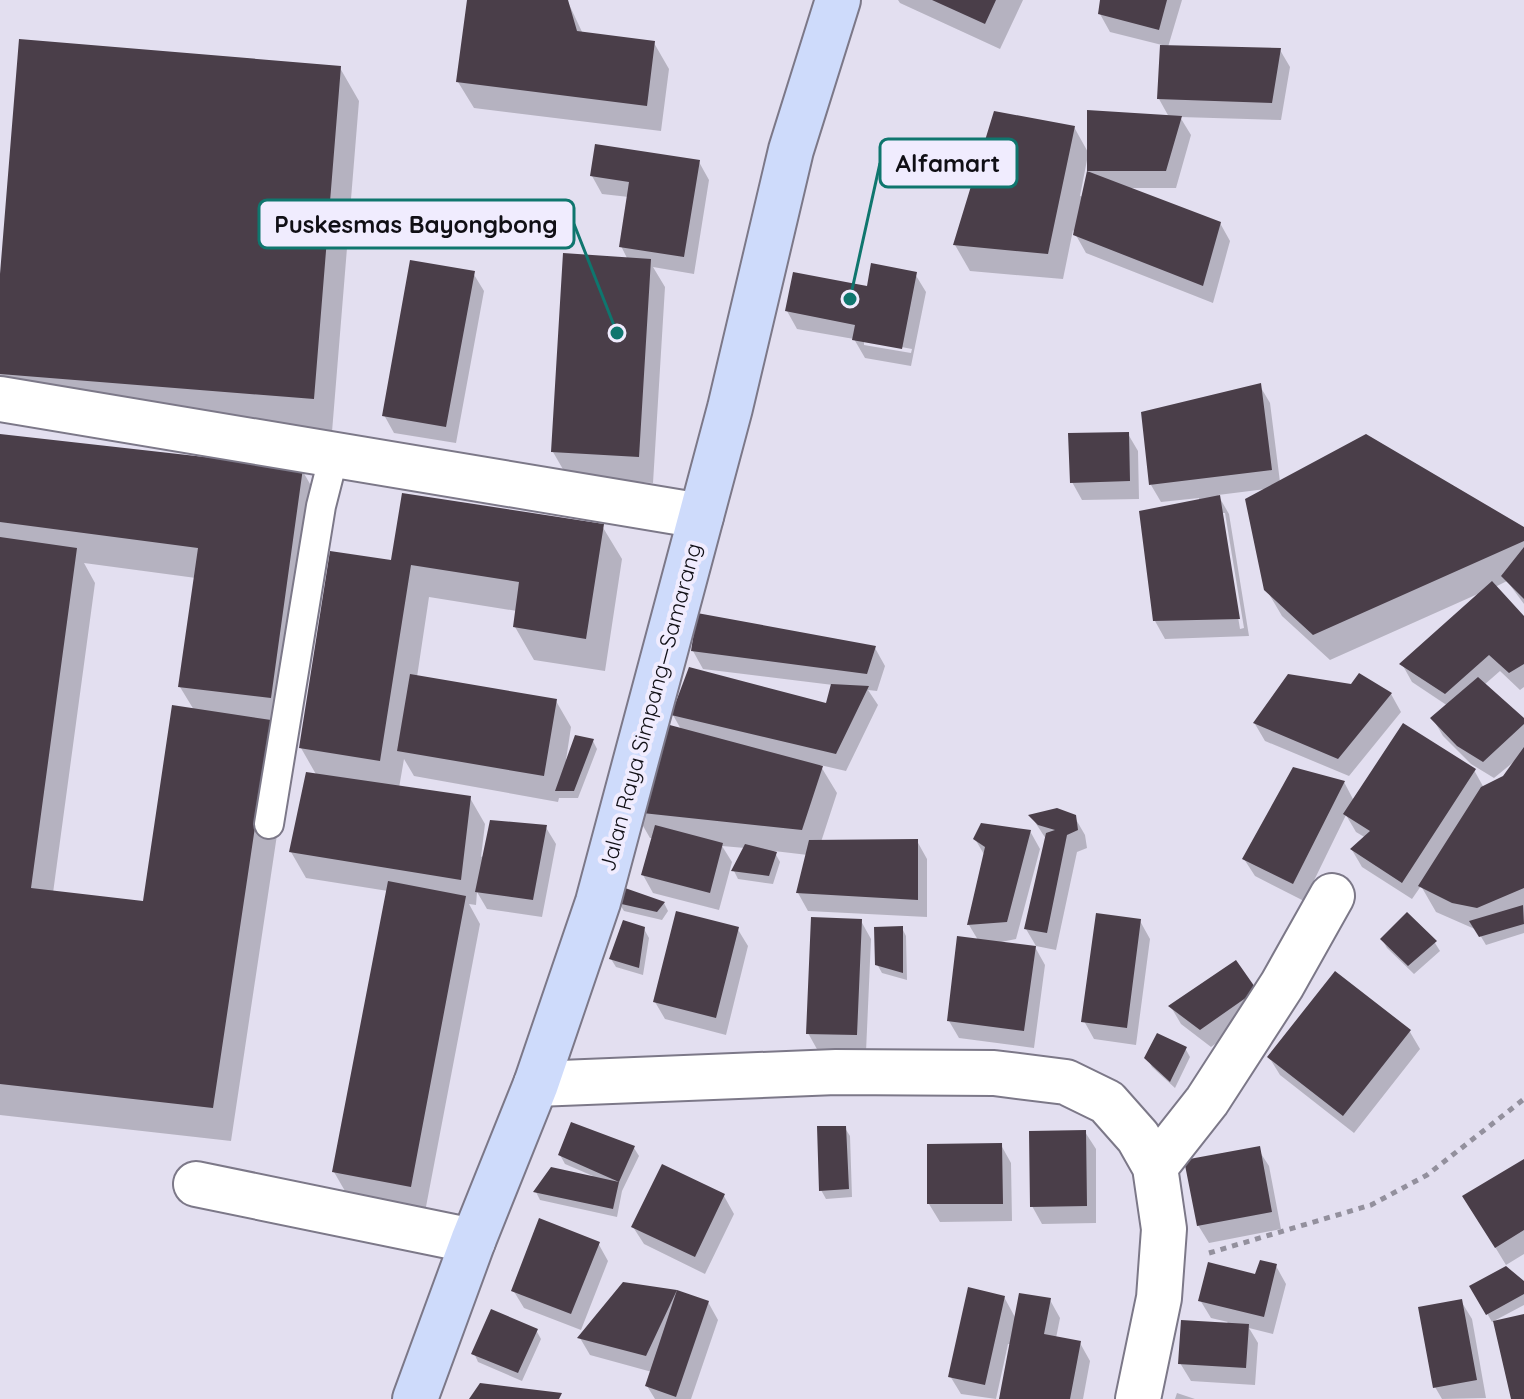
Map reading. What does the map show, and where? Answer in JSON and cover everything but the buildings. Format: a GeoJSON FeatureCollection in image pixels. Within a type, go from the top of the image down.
{"type":"FeatureCollection","features":[{"type":"Feature","properties":{"kind":"main road","name":"Jalan Raya Simpang—Samarang"},"geometry":{"type":"LineString","coordinates":[[415,1399],[473,1241],[536,1084],[598,902],[701,516],[791,150],[838,0]]}},
{"type":"Feature","properties":{"kind":"street"},"geometry":{"type":"LineString","coordinates":[[0,399],[701,516]]}},
{"type":"Feature","properties":{"kind":"street"},"geometry":{"type":"LineString","coordinates":[[1155,1167],[1207,1101],[1282,985],[1332,896]]}},
{"type":"Feature","properties":{"kind":"street"},"geometry":{"type":"LineString","coordinates":[[536,1084],[836,1072],[994,1073],[1066,1082],[1107,1102],[1138,1137],[1155,1167],[1164,1229],[1159,1298],[1138,1399]]}},
{"type":"Feature","properties":{"kind":"street"},"geometry":{"type":"LineString","coordinates":[[196,1184],[473,1241]]}},
{"type":"Feature","properties":{"kind":"lane"},"geometry":{"type":"LineString","coordinates":[[269,824],[321,506],[334,455]]}},
{"type":"Feature","properties":{"kind":"path"},"geometry":{"type":"LineString","coordinates":[[1162,1266],[1269,1238],[1371,1205],[1427,1175],[1524,1099]]}},
{"type":"Feature","properties":{"kind":"place","name":"Alfamart"},"geometry":{"type":"Point","coordinates":[850,299]}},
{"type":"Feature","properties":{"kind":"place","name":"Puskesmas Bayongbong"},"geometry":{"type":"Point","coordinates":[617,333]}}]}
